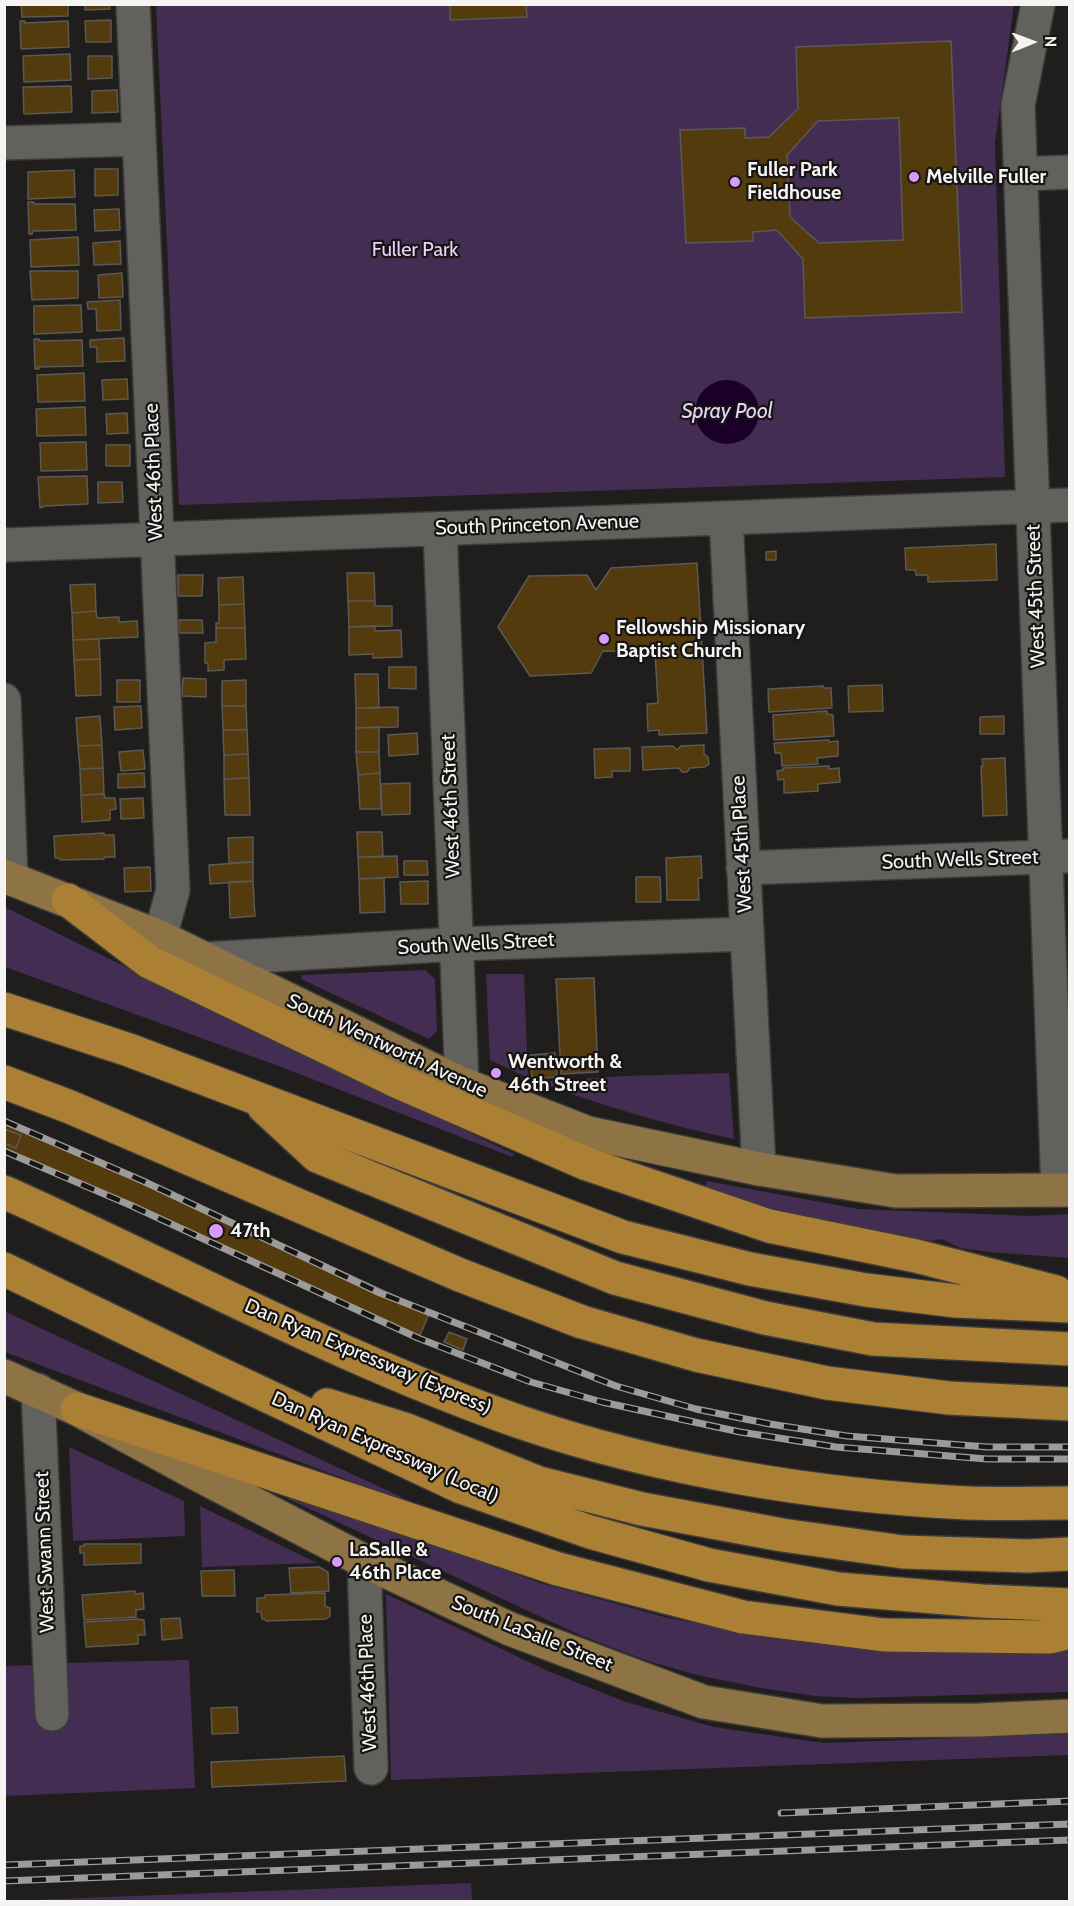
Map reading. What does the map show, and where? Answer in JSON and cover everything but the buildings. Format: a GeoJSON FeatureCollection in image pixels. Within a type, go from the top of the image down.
{"type":"FeatureCollection","features":[{"type":"Feature","properties":{"kind":"highway"},"geometry":{"type":"LineString","coordinates":[[68,900],[149,962],[394,1080],[587,1164],[769,1226],[916,1256],[1070,1296]]}},
{"type":"Feature","properties":{"kind":"highway"},"geometry":{"type":"LineString","coordinates":[[4,1009],[129,1050],[623,1238],[750,1269],[866,1290],[956,1301],[1070,1306]]}},
{"type":"Feature","properties":{"kind":"highway"},"geometry":{"type":"LineString","coordinates":[[4,1082],[70,1107],[460,1275],[582,1322],[696,1355],[827,1383],[949,1398],[1070,1404]]}},
{"type":"Feature","properties":{"kind":"highway"},"geometry":{"type":"LineString","coordinates":[[252,1096],[317,1156],[615,1278],[765,1317],[873,1339],[1070,1350]]}},
{"type":"Feature","properties":{"kind":"highway","name":"Dan Ryan Expressway (Express)"},"geometry":{"type":"LineString","coordinates":[[4,1192],[107,1238],[303,1333],[418,1383],[521,1422],[624,1453],[737,1476],[849,1494],[969,1503],[1070,1503]]}},
{"type":"Feature","properties":{"kind":"highway","name":"Dan Ryan Expressway (Local)"},"geometry":{"type":"LineString","coordinates":[[4,1269],[461,1487],[590,1532],[709,1565],[838,1589],[982,1602],[1070,1605]]}},
{"type":"Feature","properties":{"kind":"highway"},"geometry":{"type":"LineString","coordinates":[[210,1369],[408,1430],[538,1483],[642,1509],[782,1535],[903,1552],[1027,1556],[1070,1554]]}},
{"type":"Feature","properties":{"kind":"highway"},"geometry":{"type":"LineString","coordinates":[[77,1409],[558,1569],[742,1617],[884,1635],[1050,1637],[1070,1632]]}},
{"type":"Feature","properties":{"kind":"main road","name":"South Wentworth Avenue"},"geometry":{"type":"LineString","coordinates":[[8,877],[160,937],[462,1084],[588,1133],[759,1169],[896,1191],[1064,1190]]}},
{"type":"Feature","properties":{"kind":"main road","name":"South LaSalle Street"},"geometry":{"type":"LineString","coordinates":[[4,1376],[77,1409],[364,1561],[510,1629],[704,1702],[822,1720],[979,1720],[1070,1716]]}},
{"type":"Feature","properties":{"kind":"street","name":"West 46th Place"},"geometry":{"type":"LineString","coordinates":[[134,4],[173,890],[160,937]]}},
{"type":"Feature","properties":{"kind":"street","name":"West 45th Street"},"geometry":{"type":"LineString","coordinates":[[1038,4],[1018,105],[1033,507],[1058,856],[1064,1190]]}},
{"type":"Feature","properties":{"kind":"street"},"geometry":{"type":"LineString","coordinates":[[4,143],[139,139]]}},
{"type":"Feature","properties":{"kind":"street"},"geometry":{"type":"LineString","coordinates":[[1020,174],[1070,172]]}},
{"type":"Feature","properties":{"kind":"street","name":"South Princeton Avenue"},"geometry":{"type":"LineString","coordinates":[[4,545],[1070,505]]}},
{"type":"Feature","properties":{"kind":"street","name":"West 45th Place"},"geometry":{"type":"LineString","coordinates":[[726,518],[759,1169]]}},
{"type":"Feature","properties":{"kind":"street","name":"West 46th Street"},"geometry":{"type":"LineString","coordinates":[[440,529],[462,1084]]}},
{"type":"Feature","properties":{"kind":"street"},"geometry":{"type":"LineString","coordinates":[[4,700],[8,877]]}},
{"type":"Feature","properties":{"kind":"street","name":"South Wells Street"},"geometry":{"type":"LineString","coordinates":[[743,868],[1058,856]]}},
{"type":"Feature","properties":{"kind":"street","name":"South Wells Street"},"geometry":{"type":"LineString","coordinates":[[205,959],[456,944],[747,934]]}},
{"type":"Feature","properties":{"kind":"street","name":"West Swann Street"},"geometry":{"type":"LineString","coordinates":[[38,1390],[51,1714]]}},
{"type":"Feature","properties":{"kind":"street","name":"West 46th Place"},"geometry":{"type":"LineString","coordinates":[[364,1561],[371,1768]]}},
{"type":"Feature","properties":{"kind":"green space","name":"Fuller Park"},"geometry":{"type":"Polygon","coordinates":[[[156,5],[1014,5],[995,143],[1005,477],[179,505],[156,5]]]}},
{"type":"Feature","properties":{"kind":"green space"},"geometry":{"type":"Polygon","coordinates":[[[5,907],[204,1006],[514,1154],[512,1157],[284,1068],[5,967],[5,907]]]}},
{"type":"Feature","properties":{"kind":"green space"},"geometry":{"type":"Polygon","coordinates":[[[425,970],[435,979],[437,1031],[429,1039],[301,979],[302,975],[425,970]]]}},
{"type":"Feature","properties":{"kind":"green space"},"geometry":{"type":"Polygon","coordinates":[[[486,974],[524,974],[528,1078],[490,1060],[486,974]]]}},
{"type":"Feature","properties":{"kind":"green space"},"geometry":{"type":"Polygon","coordinates":[[[729,1073],[734,1139],[634,1114],[537,1082],[624,1076],[729,1073]]]}},
{"type":"Feature","properties":{"kind":"green space"},"geometry":{"type":"Polygon","coordinates":[[[707,1181],[858,1209],[1031,1216],[1069,1214],[1069,1258],[960,1248],[942,1239],[931,1241],[848,1227],[704,1191],[707,1181]]]}},
{"type":"Feature","properties":{"kind":"green space"},"geometry":{"type":"Polygon","coordinates":[[[4,1311],[431,1511],[5,1352],[4,1311]]]}},
{"type":"Feature","properties":{"kind":"green space"},"geometry":{"type":"Polygon","coordinates":[[[69,1447],[184,1501],[185,1536],[73,1541],[69,1447]]]}},
{"type":"Feature","properties":{"kind":"green space"},"geometry":{"type":"Polygon","coordinates":[[[242,1472],[540,1583],[668,1618],[802,1642],[921,1651],[1069,1646],[1069,1692],[857,1698],[815,1696],[697,1675],[648,1661],[582,1636],[239,1476],[242,1472]]]}},
{"type":"Feature","properties":{"kind":"green space"},"geometry":{"type":"Polygon","coordinates":[[[200,1506],[317,1563],[202,1567],[200,1506]]]}},
{"type":"Feature","properties":{"kind":"green space"},"geometry":{"type":"Polygon","coordinates":[[[386,1594],[548,1671],[626,1702],[714,1727],[824,1743],[1069,1734],[1069,1755],[391,1780],[386,1594]]]}},
{"type":"Feature","properties":{"kind":"green space"},"geometry":{"type":"Polygon","coordinates":[[[189,1660],[195,1788],[5,1796],[4,1666],[38,1665],[40,1726],[64,1727],[63,1663],[189,1660]]]}},
{"type":"Feature","properties":{"kind":"green space"},"geometry":{"type":"Polygon","coordinates":[[[471,1883],[472,1902],[4,1901],[471,1883]]]}},
{"type":"Feature","properties":{"kind":"water","name":"Spray Pool"},"geometry":{"type":"Polygon","coordinates":[[[721,380],[733,380],[750,389],[757,400],[759,412],[757,424],[750,435],[733,444],[721,444],[709,439],[700,430],[695,418],[695,406],[700,394],[709,385],[721,380]]]}},
{"type":"Feature","properties":{"kind":"railway"},"geometry":{"type":"LineString","coordinates":[[4,1121],[143,1181],[380,1293],[616,1386],[696,1409],[847,1436],[987,1447],[1070,1447]]}},
{"type":"Feature","properties":{"kind":"railway"},"geometry":{"type":"LineString","coordinates":[[4,1151],[130,1205],[418,1338],[531,1382],[602,1402],[740,1432],[836,1447],[987,1459],[1070,1459]]}},
{"type":"Feature","properties":{"kind":"railway"},"geometry":{"type":"LineString","coordinates":[[781,1813],[1070,1801]]}},
{"type":"Feature","properties":{"kind":"railway"},"geometry":{"type":"LineString","coordinates":[[4,1865],[1070,1824]]}},
{"type":"Feature","properties":{"kind":"railway"},"geometry":{"type":"LineString","coordinates":[[4,1881],[1070,1840]]}},
{"type":"Feature","properties":{"kind":"place","name":"Melville Fuller"},"geometry":{"type":"Point","coordinates":[914,177]}},
{"type":"Feature","properties":{"kind":"place","name":"Fuller Park Fieldhouse"},"geometry":{"type":"Point","coordinates":[735,182]}},
{"type":"Feature","properties":{"kind":"place","name":"Fellowship Missionary Baptist Church"},"geometry":{"type":"Point","coordinates":[604,639]}},
{"type":"Feature","properties":{"kind":"place","name":"Wentworth & 46th Street"},"geometry":{"type":"Point","coordinates":[496,1073]}},
{"type":"Feature","properties":{"kind":"place","name":"47th"},"geometry":{"type":"Point","coordinates":[216,1231]}},
{"type":"Feature","properties":{"kind":"place","name":"LaSalle & 46th Place"},"geometry":{"type":"Point","coordinates":[337,1562]}}]}
